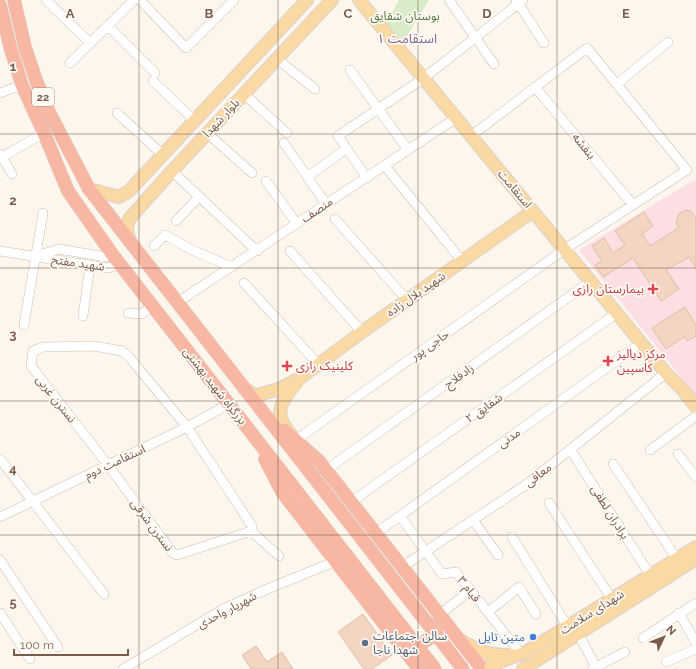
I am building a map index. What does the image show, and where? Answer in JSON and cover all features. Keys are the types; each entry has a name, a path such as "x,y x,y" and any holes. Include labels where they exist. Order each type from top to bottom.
{"highway":[{"name":"22","path":"14,0 25,46 36,80 49,112 89,189"},
{"name":"22","path":"0,5 11,50 22,85"},
{"name":"بزرگراه شهید بهشتی","path":"22,85 68,191 116,259 435,669"},
{"name":"بزرگراه شهید بهشتی","path":"89,189 463,669"},
{"path":"264,413 314,456 459,640 483,667"},
{"path":"255,437 279,487 419,669"},
{"path":"398,642 412,645 419,644 427,640 432,636 437,628 439,614"},
{"path":"451,669 465,663 483,667"}],"main road":[{"name":"بلوار شهدا","path":"89,189 119,197 125,194 308,0"},
{"name":"بلوار شهدا","path":"132,244 127,230 130,218 207,133 332,0"},
{"name":"استقامت","path":"359,0 641,343 696,406"},
{"name":"شهید بلال زاده","path":"244,388 254,395 258,395 279,389 300,378 362,332 534,211"},
{"name":"استقامت","path":"669,376 678,394 696,416"},
{"name":"شهید بلال زاده","path":"296,440 285,428 280,418 280,409 285,396 300,378"},
{"name":"شهدای سلامت","path":"523,669 612,599 696,547"},
{"name":"شهدای سلامت","path":"483,667 502,665 520,654 573,630 696,559"},
{"path":"459,640 481,652 497,655 520,654"},
{"path":"534,669 541,656"}],"street":[{"path":"46,0 90,44"},
{"path":"70,63 134,0"},
{"path":"140,0 186,48 230,1"},
{"path":"449,0 494,64"},
{"path":"367,178 338,136 424,78 519,1 544,42"},
{"path":"108,26 195,121"},
{"path":"617,84 668,42"},
{"path":"471,136 587,48 617,84 687,170 565,249"},
{"path":"277,59 315,89"},
{"path":"350,70 408,150"},
{"path":"0,93 22,85"},
{"name":"بنفشه","path":"535,87 633,205"},
{"path":"244,94 286,133"},
{"path":"117,112 163,154"},
{"name":"منصف","path":"178,302 456,118"},
{"path":"207,133 252,173"},
{"path":"12,174 1,155 44,134"},
{"path":"284,143 326,204"},
{"path":"307,177 346,149"},
{"path":"385,166 462,261"},
{"path":"172,171 257,251"},
{"path":"266,181 297,224"},
{"path":"176,221 199,197"},
{"path":"24,325 43,213"},
{"path":"335,219 407,300"},
{"path":"154,246 165,235 192,250 232,267"},
{"name":"شهید مفتح","path":"0,251 108,268 116,259 106,256 58,249 35,256"},
{"name":"حاجی پور","path":"296,440 565,249"},
{"path":"290,251 362,332"},
{"path":"83,316 90,265"},
{"name":"زادفلاح","path":"326,470 591,281"},
{"path":"244,283 318,364"},
{"path":"128,313 142,314 152,306"},
{"name":"شقایق ۲","path":"351,502 617,314"},
{"name":"مدنی","path":"376,534 641,343"},
{"name":"نسترن غربی","path":"108,465 31,366 33,351 43,346 94,346 122,351 129,357 187,427"},
{"name":"معافی","path":"402,567 527,484 570,449 669,376"},
{"name":"استقامت دوم","path":"0,517 187,427 229,404"},
{"path":"650,450 696,416"},
{"path":"187,427 252,528 279,556"},
{"name":"برادران لطفی","path":"570,449 650,576"},
{"path":"678,454 696,477"},
{"path":"0,459 104,594"},
{"path":"613,464 677,559"},
{"name":"نسترن شرقی","path":"108,465 173,553 177,555 252,528"},
{"path":"549,503 612,599"},
{"name":"قیام ۳","path":"400,516 442,574 456,572 520,654"},
{"path":"473,520 498,555"},
{"path":"512,536 573,630 595,668 625,652"},
{"path":"0,560 58,647"},
{"name":"شهریار واحدی","path":"123,669 223,609 336,561"},
{"path":"488,612 519,587 536,614"},
{"path":"439,614 470,590"},
{"path":"643,638 696,603"},
{"path":"0,613 30,658"},
{"path":"680,613 696,643"},
{"path":"666,662 696,649"}],"shaded area":[{"name":"بیمارستان رازی","path":"692,181 696,181 696,396 579,250"}],"green space":[{"name":"بوستان شقایق","path":"399,0 429,0 403,43 385,25"}],"building":[{"path":"685,210 691,211 696,218 696,268 689,257 666,270 679,289 661,301 633,258 603,277 595,265 602,261 592,246 604,238 613,253 625,245 615,231 644,212 653,226 642,234 650,246 679,227 676,223 679,214"},
{"path":"685,307 696,325 696,336 687,341 684,337 666,349 652,328"},
{"name":"سالن اجتماعات شهدا ناجا","path":"363,614 392,655 372,669 364,669 338,632"},
{"path":"256,646 267,662 282,652 293,669 251,669 242,655"}],"place":[{"name":"بیمارستان رازی","path":"653,289"},
{"name":"مرکز دیالیز کاسپین","path":"608,361"},
{"name":"کلینیک رازی","path":"287,366"},
{"name":"متین تایل","path":"533,637"},
{"name":"سالن اجتماعات شهدا ناجا","path":"365,643"}],"district":[{"name":"استقامت ۱","path":"407,38"}]}
